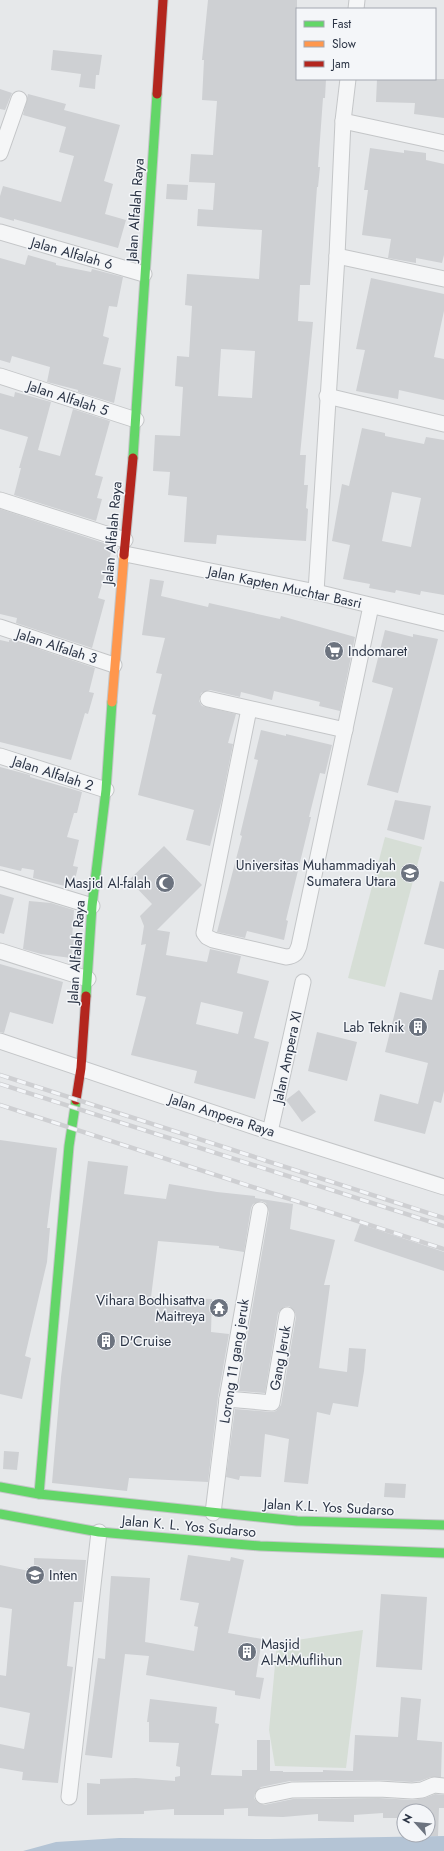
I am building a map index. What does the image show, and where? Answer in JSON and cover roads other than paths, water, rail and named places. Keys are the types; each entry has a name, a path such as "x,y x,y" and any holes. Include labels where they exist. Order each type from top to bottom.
{"street":[{"name":"Jalan Alfalah Raya","path":"39,1494 69,1146 81,1068 92,906 106,790 114,665 136,420 144,274 163,0"},
{"path":"316,592 327,396 337,256 343,121 348,80"},
{"path":"0,153 19,99"},
{"path":"343,121 444,143"},
{"name":"Jalan Alfalah 6","path":"0,232 144,274"},
{"path":"337,256 444,279"},
{"name":"Jalan Alfalah 5","path":"0,376 136,420"},
{"path":"327,396 444,424"},
{"name":"Jalan Kapten Muchtar Basri","path":"0,500 125,547 444,623"},
{"path":"249,709 204,933 207,937 213,940 286,957 296,954 299,946 371,606"},
{"name":"Jalan Alfalah 3","path":"0,627 114,665"},
{"path":"208,699 345,730"},
{"name":"Jalan Alfalah 2","path":"0,756 106,790"},
{"path":"0,878 92,906"},
{"path":"0,951 88,979"},
{"name":"Jalan Ampera XI","path":"270,1132 303,982"},
{"name":"Jalan Ampera Raya","path":"0,1041 270,1132 444,1187"},
{"name":"Lorong 11 gang jeruk","path":"213,1513 227,1399 260,1210"},
{"name":"Gang Jeruk","path":"227,1399 272,1403 287,1315"},
{"name":"Jalan K. L. Yos Sudarso","path":"0,1488 39,1494 213,1513"},
{"name":"Jalan K.L. Yos Sudarso","path":"213,1513 296,1521 444,1525"},
{"name":"Jalan K. L. Yos Sudarso","path":"0,1514 99,1532 260,1546 444,1553"},
{"path":"69,1797 99,1532"},
{"path":"262,1796 292,1790 379,1789 412,1791 422,1790 434,1785 444,1786"}],"water":[{"path":"436,1836 444,1836 444,1851 23,1851 56,1842 119,1838 269,1839 396,1837 396,1843 436,1843"}],"railway":[{"path":"0,1075 444,1218"},
{"path":"0,1084 444,1226"},
{"path":"0,1105 444,1249"}],"place":[{"name":"Indomaret","path":"334,651"},
{"name":"Universitas Muhammadiyah Sumatera Utara","path":"410,873"},
{"name":"Masjid Al-falah","path":"165,883"},
{"name":"Lab Teknik","path":"418,1027"},
{"name":"Vihara Bodhisattva Maitreya","path":"219,1308"},
{"name":"D'Cruise","path":"106,1341"},
{"name":"Inten","path":"35,1575"},
{"name":"Masjid Al-M-Muflihun","path":"247,1652"}]}
